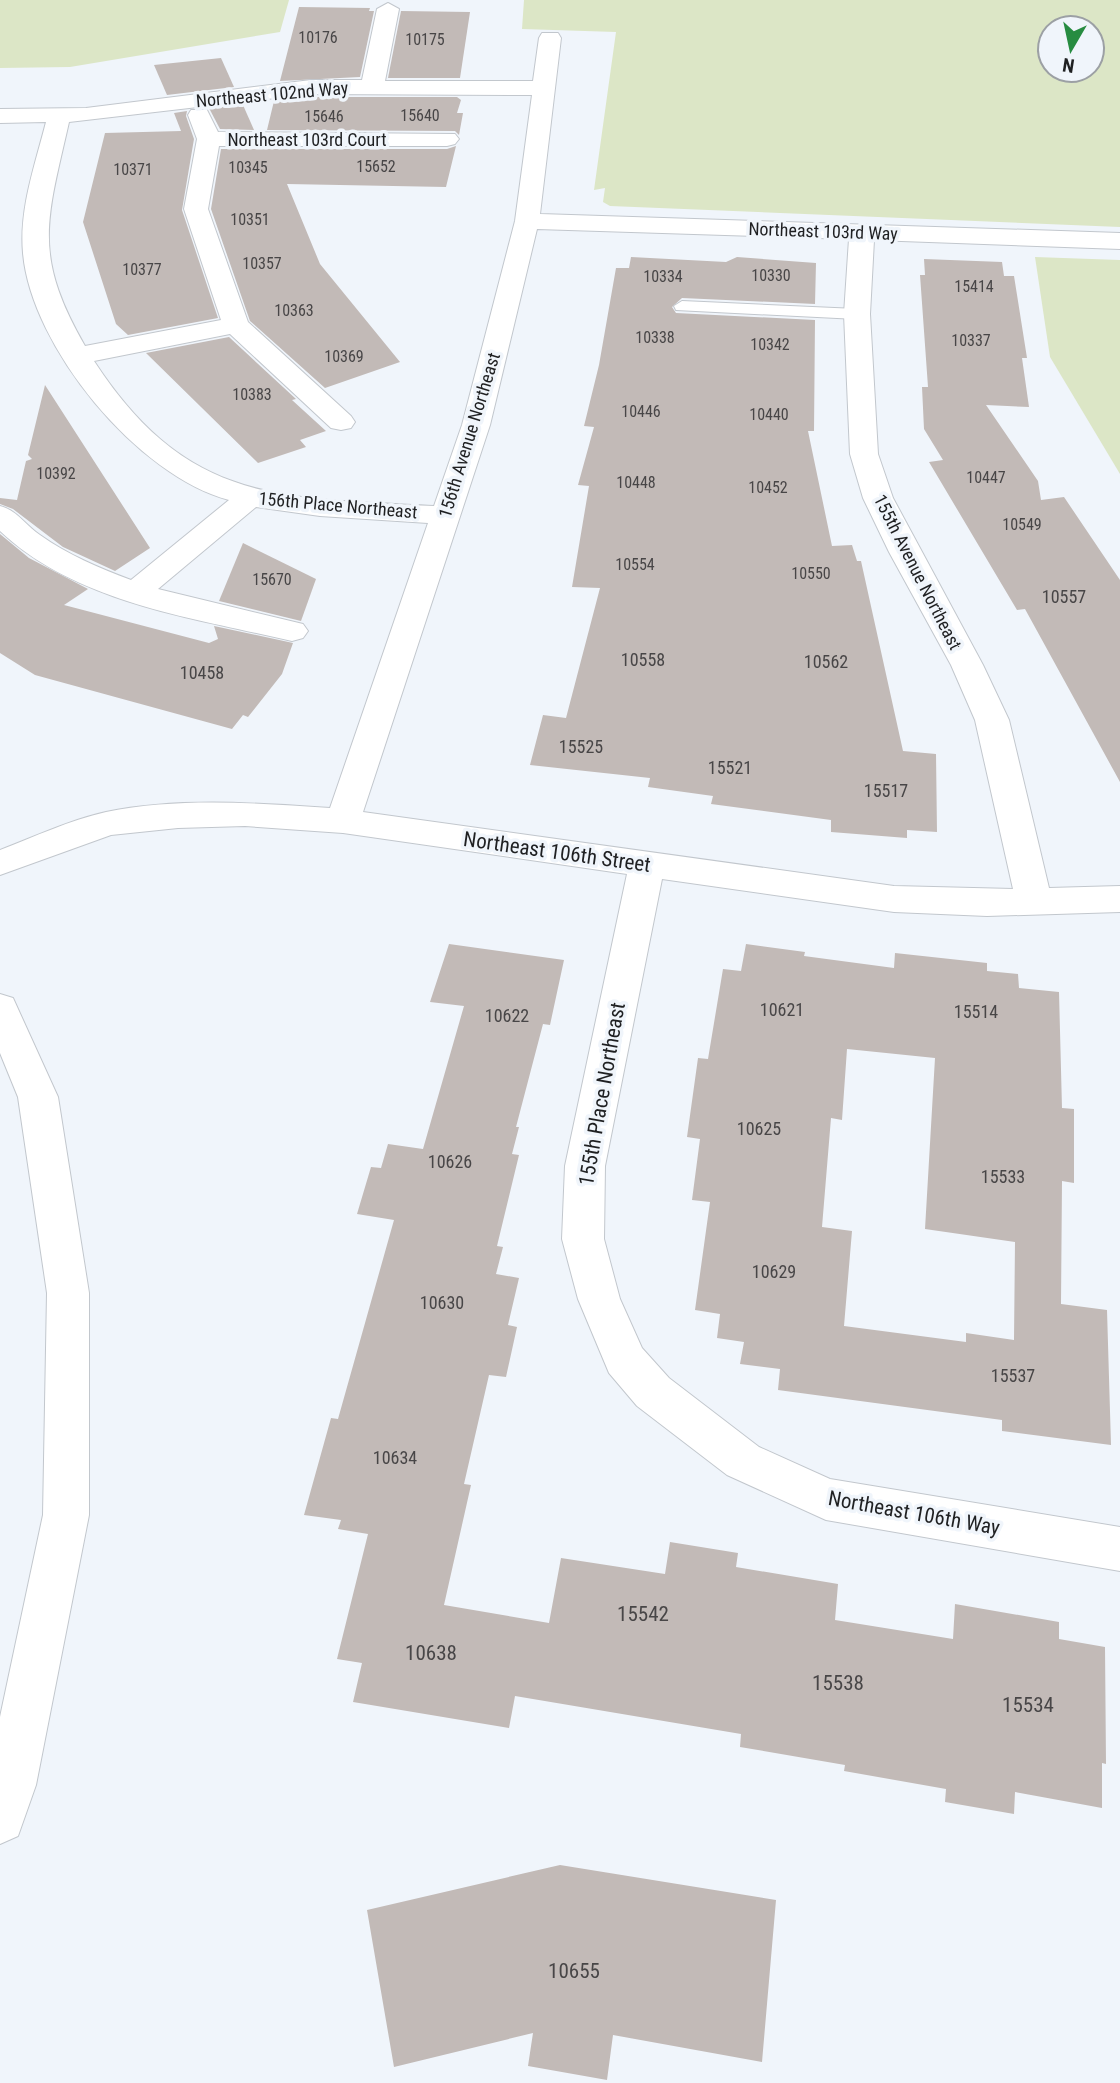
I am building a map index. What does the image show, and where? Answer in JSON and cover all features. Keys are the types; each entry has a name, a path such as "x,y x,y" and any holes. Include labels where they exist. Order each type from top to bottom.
{"street":[{"path":"372,87 388,9"},
{"name":"156th Avenue Northeast","path":"343,821 476,425 527,221 550,38"},
{"name":"Northeast 102nd Way","path":"0,116 58,115 311,87 544,88"},
{"name":"Northeast 103rd Court","path":"192,101 209,139 447,139"},
{"name":"156th Place Northeast","path":"58,115 40,200 34,252 55,320 97,389 152,449 202,481 251,497 346,509 446,515"},
{"path":"209,139 196,209 236,325 341,422"},
{"name":"Northeast 103rd Way","path":"527,221 1120,242"},
{"name":"155th Avenue Northeast","path":"862,233 857,314 864,454 878,498 904,552 967,665 992,720 1034,901"},
{"path":"77,356 236,325"},
{"path":"135,592 251,497"},
{"path":"0,515 12,529 65,563 135,592 292,631"},
{"name":"Northeast 106th Street","path":"0,863 107,824 178,816 245,814 343,821 894,900 1120,899"},
{"name":"155th Place Northeast","path":"647,865 585,1166 583,1239 599,1298 625,1360 653,1392"},
{"path":"0,1008 38,1097 68,1293 66,1515 11,1785 0,1818"},
{"name":"Northeast 106th Way","path":"653,1392 743,1461 825,1499 1120,1549"}],"lane":[{"path":"682,306 857,314"}],"green space":[{"path":"0,0 289,0 280,32 70,67 0,68"},
{"path":"524,0 1120,0 1120,227 610,206 603,202 605,188 594,190 616,32 522,29"},
{"path":"1035,257 1120,260 1120,474 1050,357"}],"building":[{"path":"299,7 370,8 369,11 374,11 360,77 280,81"},
{"path":"401,11 470,12 460,78 388,78"},
{"path":"221,58 234,87 167,95 154,65"},
{"path":"311,97 457,97 461,100 457,113 463,113 459,135 455,131 267,130 274,101"},
{"path":"243,105 254,130 220,129 209,108"},
{"path":"187,111 186,116 194,139 182,210 218,318 128,335 116,324 83,222 105,133 181,131 174,113"},
{"path":"456,146 446,187 287,184 320,264 400,362 325,388 250,321 211,209 221,149 447,149"},
{"path":"631,257 726,262 737,257 816,263 815,304 682,298 672,307 676,313 815,320 814,431 808,431 832,546 852,545 857,561 861,561 903,751 936,754 937,832 907,830 907,838 831,832 831,820 711,804 713,796 648,787 650,778 530,765 543,715 566,718 600,588 572,587 589,486 578,485 594,427 584,426 599,365 616,268 629,268"},
{"path":"924,259 1002,262 1004,276 1014,276 1027,358 1022,358 1029,407 986,405 1038,481 1041,500 1064,497 1120,580 1120,782 1025,609 1017,610 929,462 943,460 924,429 922,387 928,387 920,275 925,275"},
{"path":"229,337 296,399 292,400 326,431 300,440 306,447 258,463 146,353"},
{"path":"45,385 150,548 115,571 63,547 13,509 0,504 0,498 17,500 26,461 32,459 28,455"},
{"path":"0,534 29,558 88,589 64,605 209,643 218,639 214,626 293,643 282,674 248,717 243,715 232,729 35,675 0,653"},
{"path":"243,543 316,579 301,621 219,601"},
{"path":"449,944 564,960 550,1025 543,1024 516,1127 519,1127 512,1154 519,1155 497,1246 503,1247 496,1274 519,1278 508,1325 517,1327 506,1377 489,1375 464,1484 471,1485 444,1605 549,1623 561,1558 665,1574 670,1542 738,1553 736,1567 838,1584 835,1620 953,1639 955,1604 1059,1622 1059,1639 1105,1647 1106,1764 1102,1763 1102,1808 1015,1792 1014,1814 945,1802 946,1789 844,1771 845,1765 740,1747 741,1734 515,1696 509,1728 353,1702 362,1663 337,1659 368,1534 338,1529 341,1520 304,1515 331,1418 338,1419 394,1220 357,1214 371,1167 381,1168 388,1144 423,1149 464,1006 430,1002"},
{"path":"746,944 805,952 804,956 894,968 895,953 987,963 987,971 1018,974 1019,988 1059,992 1062,1108 1074,1109 1074,1183 1062,1181 1061,1304 1107,1310 1111,1445 1002,1431 1002,1420 778,1390 780,1369 740,1364 744,1342 717,1338 720,1314 695,1310 710,1202 692,1200 700,1139 687,1137 698,1058 708,1059 723,969 741,971","holes":["847,1049 935,1058 925,1229 1015,1242 1014,1340 966,1333 966,1342 844,1326 852,1231 822,1227 831,1118 842,1120"]},
{"path":"560,1865 776,1900 762,2062 613,2035 607,2080 528,2066 533,2033 394,2067 367,1910"}]}
